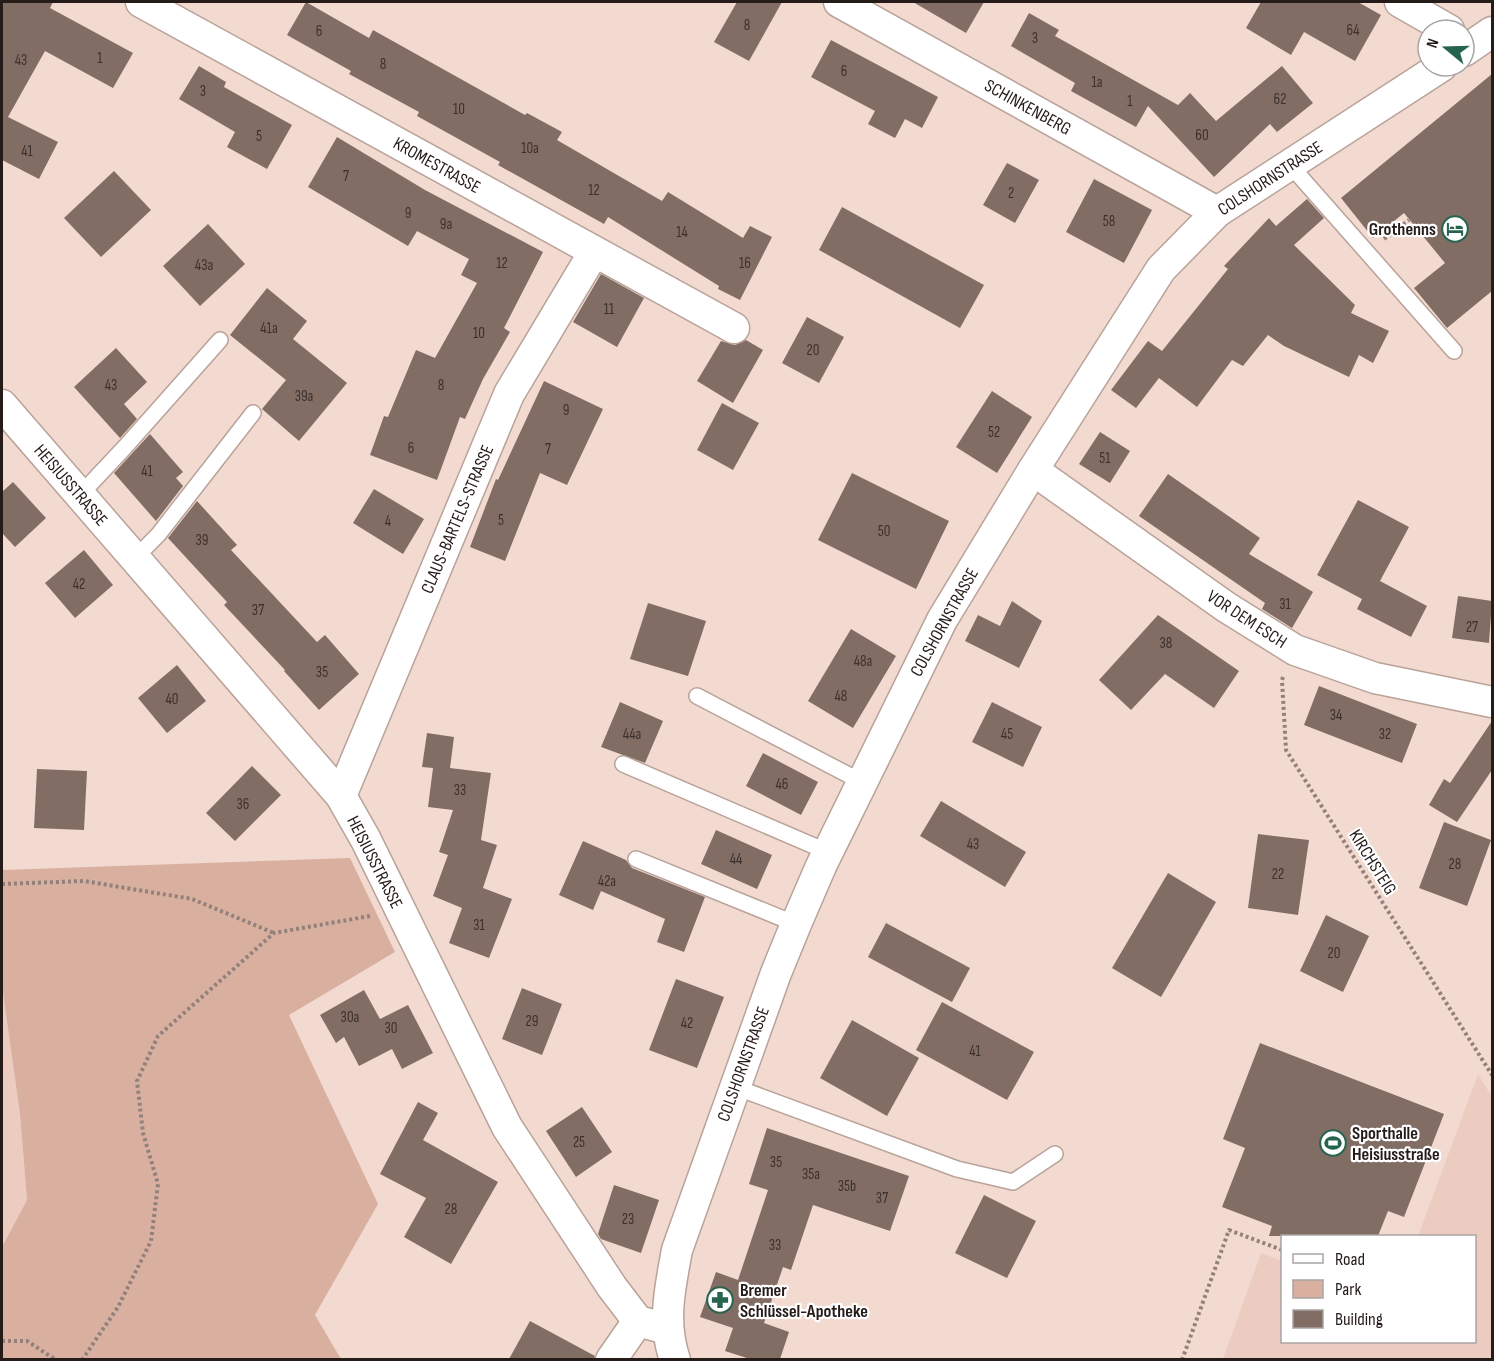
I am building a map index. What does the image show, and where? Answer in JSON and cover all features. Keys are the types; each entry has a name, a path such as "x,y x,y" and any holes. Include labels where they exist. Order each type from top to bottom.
{"street":[{"name":"KROMESTRASSE","path":"141,2 734,328"},
{"name":"SCHINKENBERG","path":"839,2 1217,212"},
{"path":"1400,2 1423,18"},
{"path":"1476,38 1492,32"},
{"name":"COLSHORNSTRASSE","path":"667,1329 669,1294 677,1250 776,973 828,852 942,620 1033,470 1161,269 1217,212 1424,78"},
{"name":"CLAUS-BARTELS-STRASSE","path":"341,796 509,394 594,252"},
{"name":"HEISIUSSTRASSE","path":"2,405 341,796 366,840 507,1127 612,1287 638,1322"},
{"name":"VOR DEM ESCH","path":"1033,470 1226,607 1295,650 1375,678 1492,702"},
{"path":"611,1359 638,1322 667,1329 675,1359"}],"lane":[{"path":"1290,165 1454,351"},
{"path":"80,495 220,340"},
{"path":"135,558 158,535 253,413"},
{"path":"697,696 862,782"},
{"path":"622,764 828,852"},
{"path":"636,859 796,924"},
{"path":"735,1087 957,1168 1013,1182 1055,1154"}],"path":[{"path":"1367,252 1409,220"},
{"name":"KIRCHSTEIG","path":"1295,650 1282,681 1286,750 1492,1075"},
{"path":"2,884 84,881 182,897 274,933"},
{"path":"82,1359 118,1307 151,1241 158,1184 143,1133 137,1081 158,1036 274,933 400,911"},
{"path":"1182,1359 1229,1230 1281,1250"},
{"path":"2,1341 27,1341 56,1359"}],"shaded area":[{"path":"2,987 20,1114 27,1200 2,1247"},
{"path":"1478,1074 1492,1097 1492,1359 1223,1359 1261,1253 1281,1261 1281,1343 1476,1343 1476,1235 1418,1235"}],"green space":[{"path":"350,858 395,952 289,1015 378,1204 315,1315 341,1359 2,1359 2,1247 27,1200 20,1114 2,986 2,870"}],"building":[{"path":"2,2 53,2 50,8 133,53 113,88 45,51 8,117 58,142 39,179 2,160"},
{"path":"306,2 369,38 373,30 525,115 527,113 562,132 557,140 662,201 668,192 743,238 750,226 772,237 740,300 718,289 719,286 608,217 604,224 498,165 500,162 417,116 419,112 349,74 351,71 287,35"},
{"path":"737,2 782,2 749,61 714,42"},
{"path":"913,2 984,2 966,33"},
{"path":"1261,2 1358,2 1381,15 1355,61 1304,32 1291,55 1246,28"},
{"path":"1029,13 1059,30 1055,36 1178,105 1190,93 1216,121 1282,66 1313,103 1277,132 1270,124 1214,177 1148,106 1136,127 1071,91 1075,83 1011,46"},
{"path":"831,40 938,97 922,128 905,119 895,138 868,124 875,111 811,77"},
{"path":"199,66 226,82 224,87 292,125 267,169 227,147 235,132 179,99"},
{"name":"Grothenns","path":"1492,74 1492,291 1447,328 1414,288 1445,263 1404,213 1373,238 1341,198"},
{"path":"337,137 425,190 543,252 504,328 510,332 483,379 465,419 460,417 437,480 370,455 384,416 388,417 416,350 435,358 477,283 461,275 469,259 417,231 408,246 308,187"},
{"path":"1007,163 1039,180 1015,223 983,205"},
{"path":"114,171 151,210 101,257 64,218"},
{"path":"1094,179 1152,210 1124,263 1066,232"},
{"path":"1307,199 1324,218 1294,245 1355,305 1351,313 1389,331 1373,363 1359,355 1349,377 1284,346 1268,335 1243,366 1232,360 1197,407 1159,378 1136,408 1111,390 1148,341 1162,351 1228,269 1224,266 1269,218 1276,226"},
{"path":"842,207 984,285 960,328 819,250"},
{"path":"208,224 245,264 200,306 163,266"},
{"path":"601,274 644,298 617,347 573,322"},
{"path":"267,288 307,321 293,339 347,383 299,441 262,409 286,380 230,335"},
{"path":"807,317 844,337 819,383 782,363"},
{"path":"746,340 763,350 733,403 697,381 721,341 735,345"},
{"path":"116,348 147,382 124,404 137,419 120,438 74,387"},
{"path":"544,381 603,409 567,485 540,473 505,561 470,547 496,479 498,480"},
{"path":"992,391 1032,417 997,473 956,447"},
{"path":"722,403 759,423 733,470 697,450"},
{"path":"1100,432 1130,451 1110,483 1079,464"},
{"path":"150,434 183,472 176,478 183,486 156,521 114,473"},
{"path":"852,473 949,521 916,589 818,540"},
{"path":"1168,474 1260,538 1249,554 1313,592 1292,628 1262,609 1265,603 1139,516"},
{"path":"13,482 46,518 15,547 2,533 2,492"},
{"path":"374,489 424,519 403,554 353,523"},
{"path":"1358,500 1409,527 1380,581 1427,606 1411,637 1357,609 1362,599 1317,575"},
{"path":"197,501 237,545 231,550 317,642 325,635 359,674 319,710 224,605 227,602 168,538"},
{"path":"84,550 113,585 75,618 45,583"},
{"path":"1458,596 1492,601 1489,643 1452,638"},
{"path":"1012,601 1042,621 1019,668 965,641 978,615 1000,626"},
{"path":"648,603 706,621 688,676 630,659"},
{"path":"1158,615 1239,671 1214,708 1165,674 1131,710 1099,680"},
{"path":"851,629 896,656 853,728 808,701"},
{"path":"177,665 206,701 167,733 138,698"},
{"path":"1319,686 1417,724 1402,763 1304,725"},
{"path":"620,702 663,721 645,763 601,747"},
{"path":"992,702 1042,727 1023,767 972,742"},
{"path":"1492,721 1492,770 1457,822 1429,805 1444,779 1450,783"},
{"path":"427,733 454,737 450,768 491,773 481,840 497,845 483,888 512,899 489,958 449,943 462,908 433,896 448,855 439,852 453,810 428,807 433,768 422,767"},
{"path":"763,753 818,782 801,815 746,786"},
{"path":"252,766 281,795 235,841 206,813"},
{"path":"37,769 87,771 84,830 34,828"},
{"path":"941,801 1026,852 1005,887 920,836"},
{"path":"1444,822 1491,840 1467,906 1419,888"},
{"path":"716,830 772,855 757,889 701,864"},
{"path":"1258,834 1309,840 1298,915 1248,908"},
{"path":"583,841 626,860 632,868 705,897 684,952 657,942 665,919 601,891 593,910 559,895"},
{"path":"1168,873 1216,902 1161,997 1112,968"},
{"path":"1326,915 1369,936 1343,992 1300,971"},
{"path":"886,923 970,968 952,1002 868,957"},
{"path":"676,979 724,997 697,1068 649,1050"},
{"path":"522,988 562,1004 542,1055 502,1039"},
{"path":"364,990 380,1019 408,1005 433,1053 402,1069 392,1049 359,1066 344,1037 336,1043 320,1015"},
{"path":"942,1002 1034,1052 1007,1100 916,1050"},
{"path":"852,1020 919,1058 887,1116 820,1078"},
{"name":"Sporthalle Heisiusstraße","path":"1260,1043 1444,1114 1404,1217 1388,1211 1378,1235 1269,1236 1272,1226 1222,1207 1245,1148 1223,1139"},
{"path":"418,1102 438,1113 423,1140 498,1182 451,1264 404,1237 426,1198 380,1174"},
{"path":"582,1107 612,1152 576,1177 546,1131"},
{"path":"767,1128 909,1176 890,1231 813,1205 791,1270 783,1267 764,1323 789,1332 780,1359 750,1359 725,1351 733,1328 700,1317 716,1272 738,1280 768,1190 749,1184"},
{"path":"614,1185 659,1200 641,1253 601,1239 598,1234"},
{"path":"984,1195 1036,1221 1007,1278 955,1253"},
{"path":"530,1321 595,1356 594,1359 509,1359"}],"place":[{"name":"Grothenns","path":"1455,229"},
{"name":"Sporthalle Heisiusstraße","path":"1333,1143"},
{"name":"Bremer Schlüssel-Apotheke","path":"720,1300"}]}
